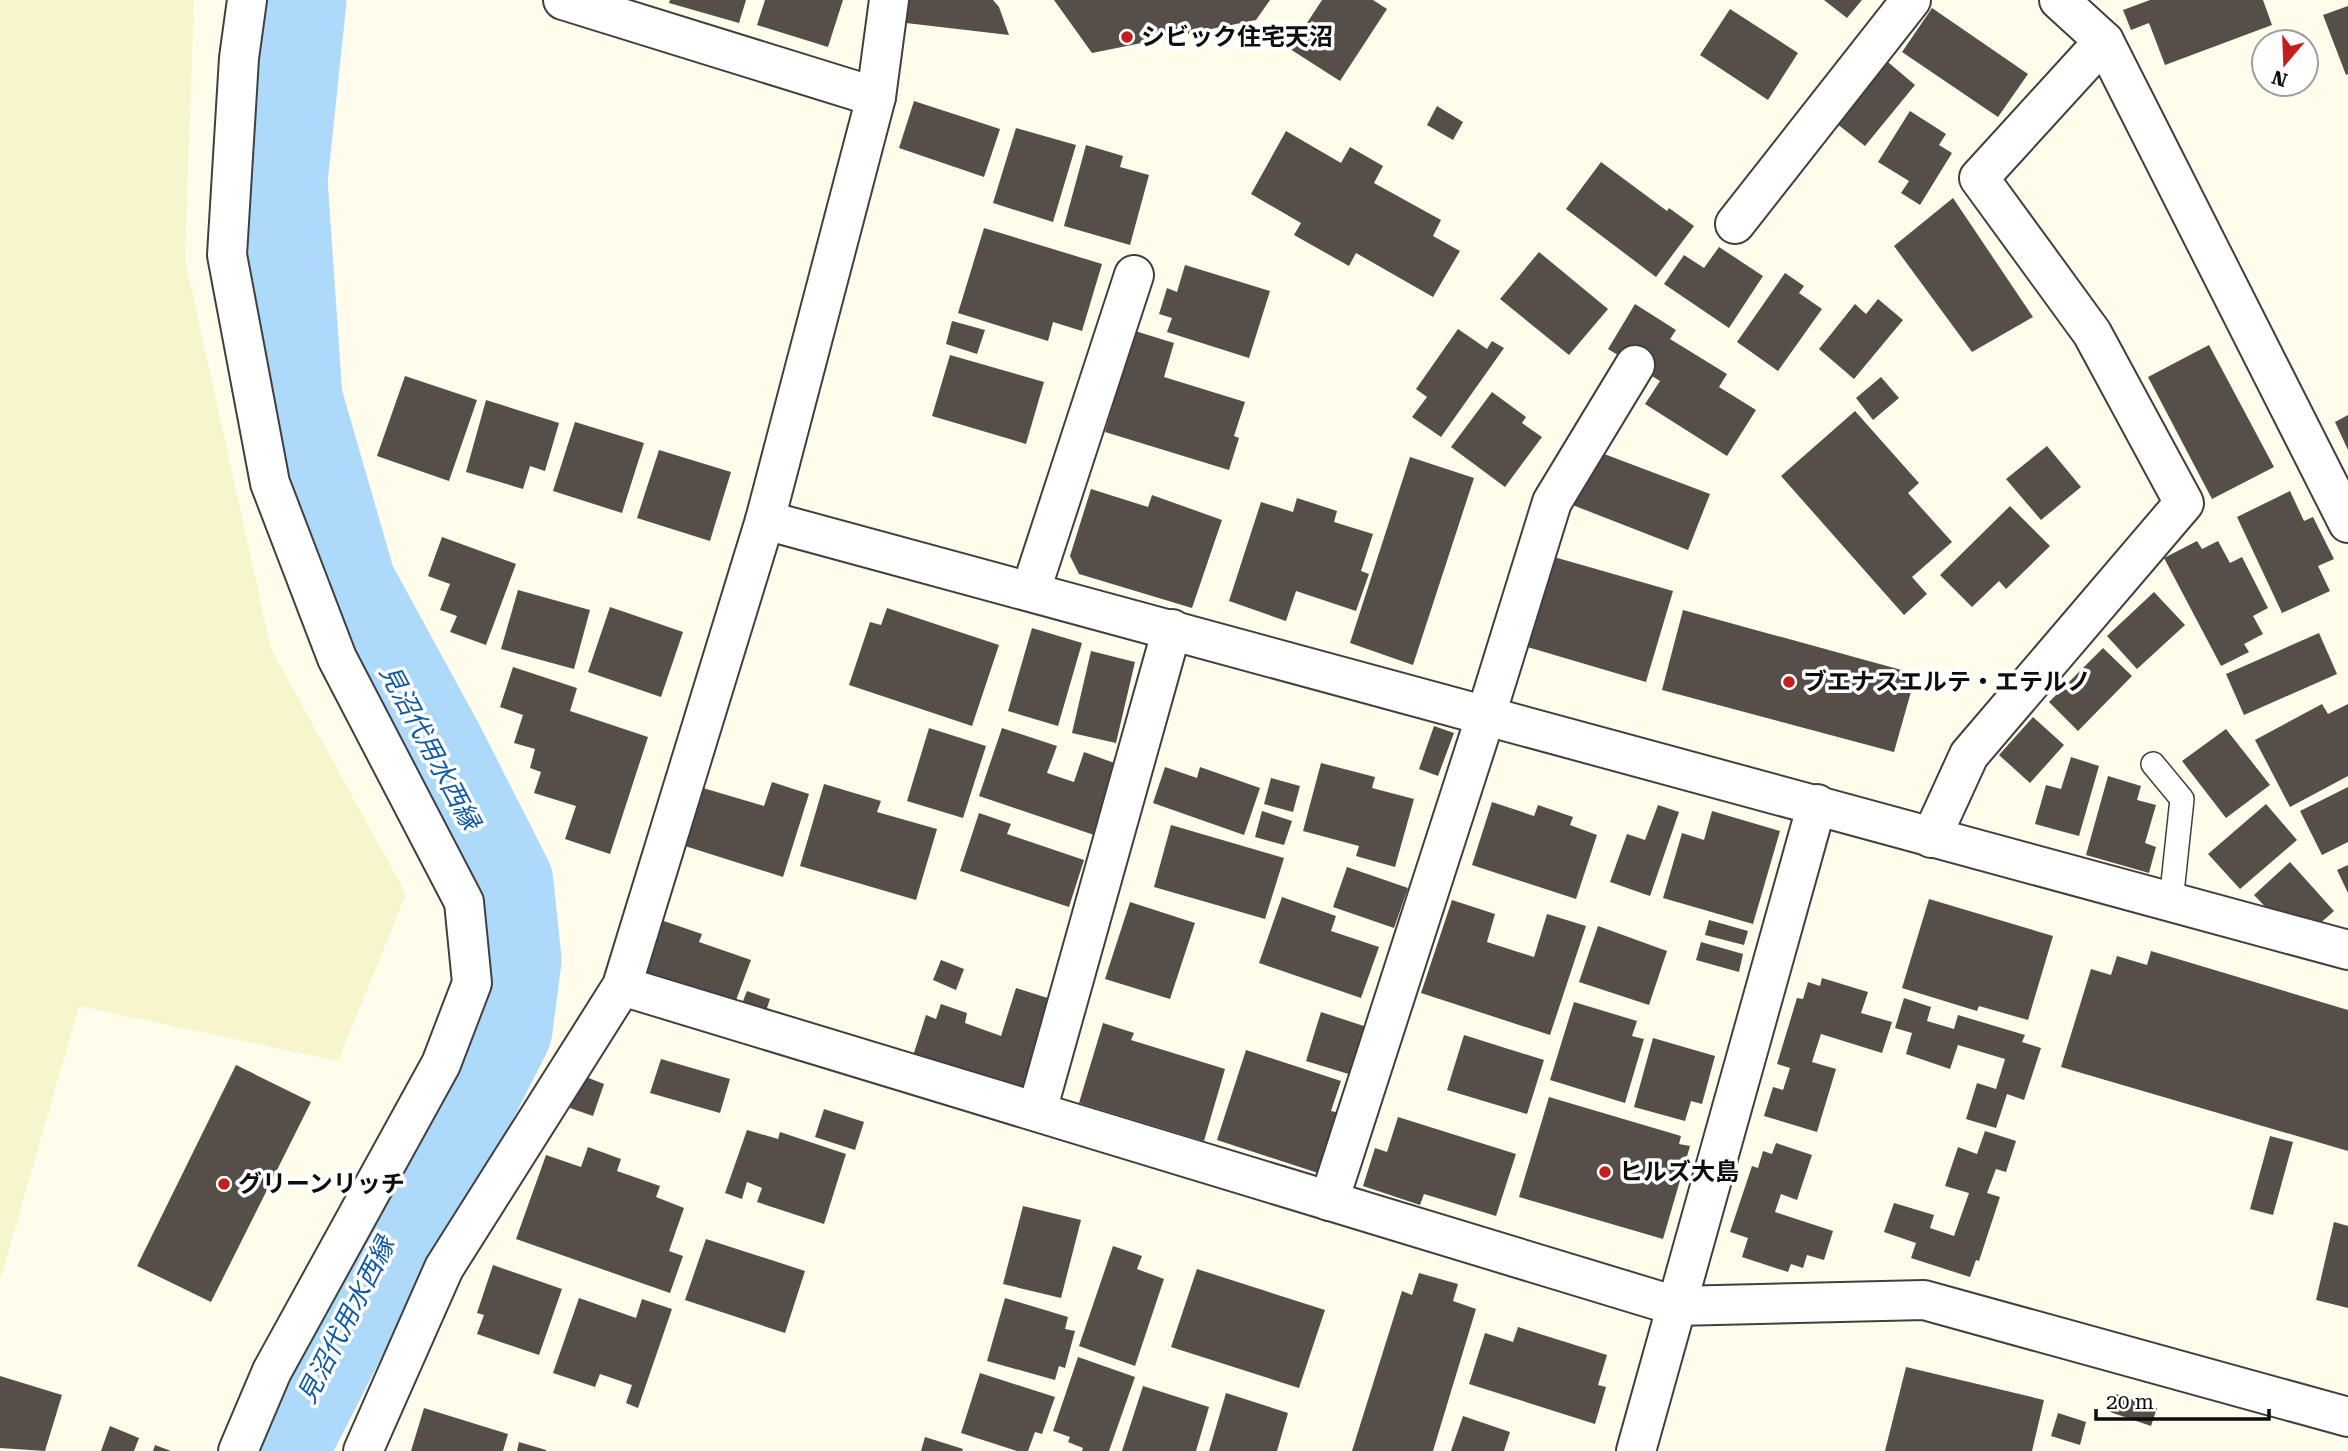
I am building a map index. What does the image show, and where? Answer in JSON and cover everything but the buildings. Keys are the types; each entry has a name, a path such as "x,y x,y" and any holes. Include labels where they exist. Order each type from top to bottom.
{"street":[{"path":"238,1451 272,1371 441,1064 472,984 464,902 337,658 270,483 227,254 239,58 247,0"},
{"path":"563,0 876,97"},
{"path":"363,1451 444,1268 622,986 765,520 876,97 889,0"},
{"path":"1735,224 1911,0"},
{"path":"2059,0 2104,41 2348,523"},
{"path":"1931,838 1969,755 2184,502 2092,333 1979,178 2104,41"},
{"path":"1031,590 1134,275"},
{"path":"1329,1200 1552,502 1635,365"},
{"path":"765,520 1031,590 2348,950"},
{"path":"1037,1111 1172,629"},
{"path":"1636,1451 1817,804"},
{"path":"622,986 1676,1306 1924,1300 2348,1417"}],"lane":[{"path":"2153,764 2182,799 2171,902"}],"shaded area":[{"path":"0,0 194,0 185,260 271,649 406,894 338,1061 79,1006 0,1280"}],"waterway":[{"name":"見沼代用水西縁","path":"279,1451 287,1429 365,1277 436,1157 501,1029 510,960 502,883 435,751 345,586 291,399 276,180 295,0"}],"place":[{"name":"シビック住宅天沼","path":"1127,37"},
{"name":"ブエナスエルテ・エテルノ","path":"1789,682"},
{"name":"ヒルズ大島","path":"1605,1172"},
{"name":"グリーンリッチ","path":"224,1184"}]}
